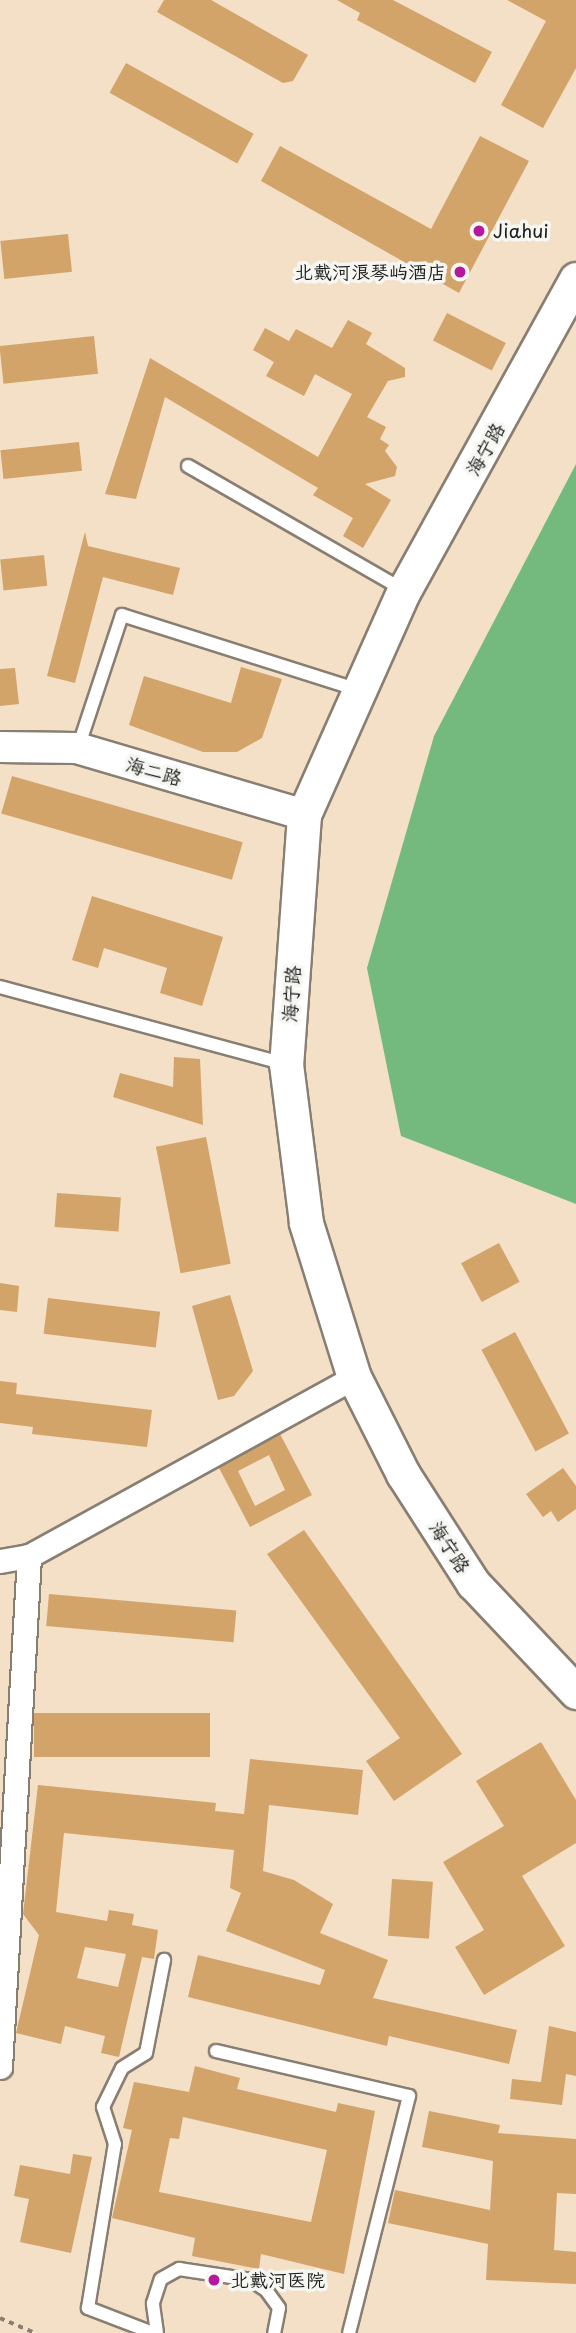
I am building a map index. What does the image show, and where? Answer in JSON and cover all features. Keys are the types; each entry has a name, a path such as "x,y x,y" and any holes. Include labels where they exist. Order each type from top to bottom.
{"main road":[{"name":"海宁路","path":"576,279 404,590 304,815 286,1064 306,1223 354,1377 403,1474 473,1583 576,1692"}],"street":[{"name":"海二路","path":"0,747 78,748 304,815"},
{"path":"0,1561 29,1556 354,1377"},
{"path":"0,2067 29,1556"}],"lane":[{"path":"188,466 404,590"},
{"path":"78,748 122,615 358,691"},
{"path":"0,987 286,1064"},
{"path":"164,1960 146,2053 122,2068 103,2107 116,2144 88,2308 155,2333 153,2303 161,2279 179,2269 251,2280 266,2290 279,2308 274,2333"},
{"path":"216,2051 410,2096 349,2333"}],"path":[{"path":"0,2318 36,2333"}],"green space":[{"path":"576,464 576,1204 401,1136 367,968 434,736"}],"building":[{"path":"164,0 211,0 308,55 293,81 283,83 157,12"},
{"path":"337,0 393,0 492,52 475,83 357,20 360,13"},
{"path":"507,0 576,0 576,68 543,128 501,105 546,21"},
{"path":"126,63 254,134 237,164 110,93"},
{"path":"480,136 529,161 459,293 261,181 280,146 431,229"},
{"path":"68,234 72,272 4,279 0,241"},
{"path":"447,313 506,343 492,371 433,341"},
{"path":"348,320 372,333 366,344 405,368 405,377 388,381 367,417 386,427 380,439 389,445 385,451 397,467 395,476 365,484 391,500 363,548 343,536 353,518 313,495 318,488 165,397 136,499 105,494 150,358 318,457 352,394 315,374 304,396 266,376 274,362 253,350 265,328 289,341 296,329 332,348"},
{"path":"94,336 98,374 3,384 0,346"},
{"path":"79,442 82,471 3,479 0,450"},
{"path":"85,532 88,546 180,568 173,595 103,577 75,683 47,676"},
{"path":"44,555 47,586 3,590 0,560"},
{"path":"241,667 282,679 262,738 237,752 203,752 129,725 144,676 231,703"},
{"path":"15,668 19,704 0,706 0,669"},
{"path":"12,776 243,842 232,880 1,813"},
{"path":"92,896 223,937 202,1006 160,993 167,968 104,948 98,968 72,960"},
{"path":"174,1057 200,1059 203,1125 113,1097 120,1073 173,1087"},
{"path":"206,1137 231,1264 181,1273 156,1147"},
{"path":"57,1193 121,1197 118,1231 55,1227"},
{"path":"499,1243 520,1282 482,1302 461,1263"},
{"path":"0,1283 19,1286 17,1312 0,1310"},
{"path":"230,1295 253,1371 234,1396 218,1400 192,1306"},
{"path":"48,1298 160,1312 156,1348 44,1334"},
{"path":"515,1332 569,1434 535,1451 481,1350"},
{"path":"0,1381 17,1383 16,1394 152,1410 147,1447 32,1434 33,1427 0,1423"},
{"path":"280,1434 312,1495 250,1527 219,1468","holes":["269,1455 285,1490 255,1506 238,1471"]},
{"path":"563,1468 576,1486 576,1509 558,1522 551,1511 543,1517 526,1494"},
{"path":"304,1530 462,1754 394,1801 366,1761 400,1738 267,1554"},
{"path":"49,1594 236,1610 233,1642 46,1626"},
{"path":"34,1713 210,1713 210,1757 34,1757"},
{"path":"541,1742 576,1800 576,1843 522,1876 565,1946 484,1995 455,1947 484,1930 443,1862 504,1826 476,1781"},
{"path":"250,1759 363,1770 358,1815 269,1805 263,1871 294,1880 333,1904 320,1933 388,1960 373,1998 517,2030 509,2064 389,2036 387,2046 188,1997 198,1955 320,1985 325,1970 226,1931 241,1893 230,1888 234,1850 64,1833 56,1912 107,1921 109,1910 134,1914 132,1925 158,1930 154,1959 142,1957 119,2057 101,2053 105,2036 65,2026 61,2044 16,2033 39,1935 23,1914 38,1785 216,1803 215,1811 244,1814","holes":["85,1947 126,1954 118,1987 77,1978"]},
{"path":"392,1879 433,1882 429,1939 388,1936"},
{"path":"549,2026 576,2032 576,2076 566,2074 562,2105 510,2099 512,2079 541,2082"},
{"path":"195,2066 240,2078 237,2089 336,2112 338,2103 375,2111 344,2274 261,2254 259,2269 192,2256 195,2238 112,2218 132,2130 123,2128 134,2082 189,2092","holes":["183,2117 327,2150 311,2222 159,2192 170,2138 179,2139"]},
{"path":"429,2111 500,2125 498,2133 576,2139 576,2194 557,2193 554,2250 576,2252 576,2284 486,2280 488,2244 388,2223 395,2190 490,2210 493,2161 422,2147"},
{"path":"73,2154 92,2157 71,2253 20,2242 29,2199 14,2196 20,2165 70,2174"}],"place":[{"name":"Jiahui","path":"479,231"},
{"name":"北戴河浪琴屿酒店","path":"460,272"},
{"name":"北戴河医院","path":"214,2280"}]}
